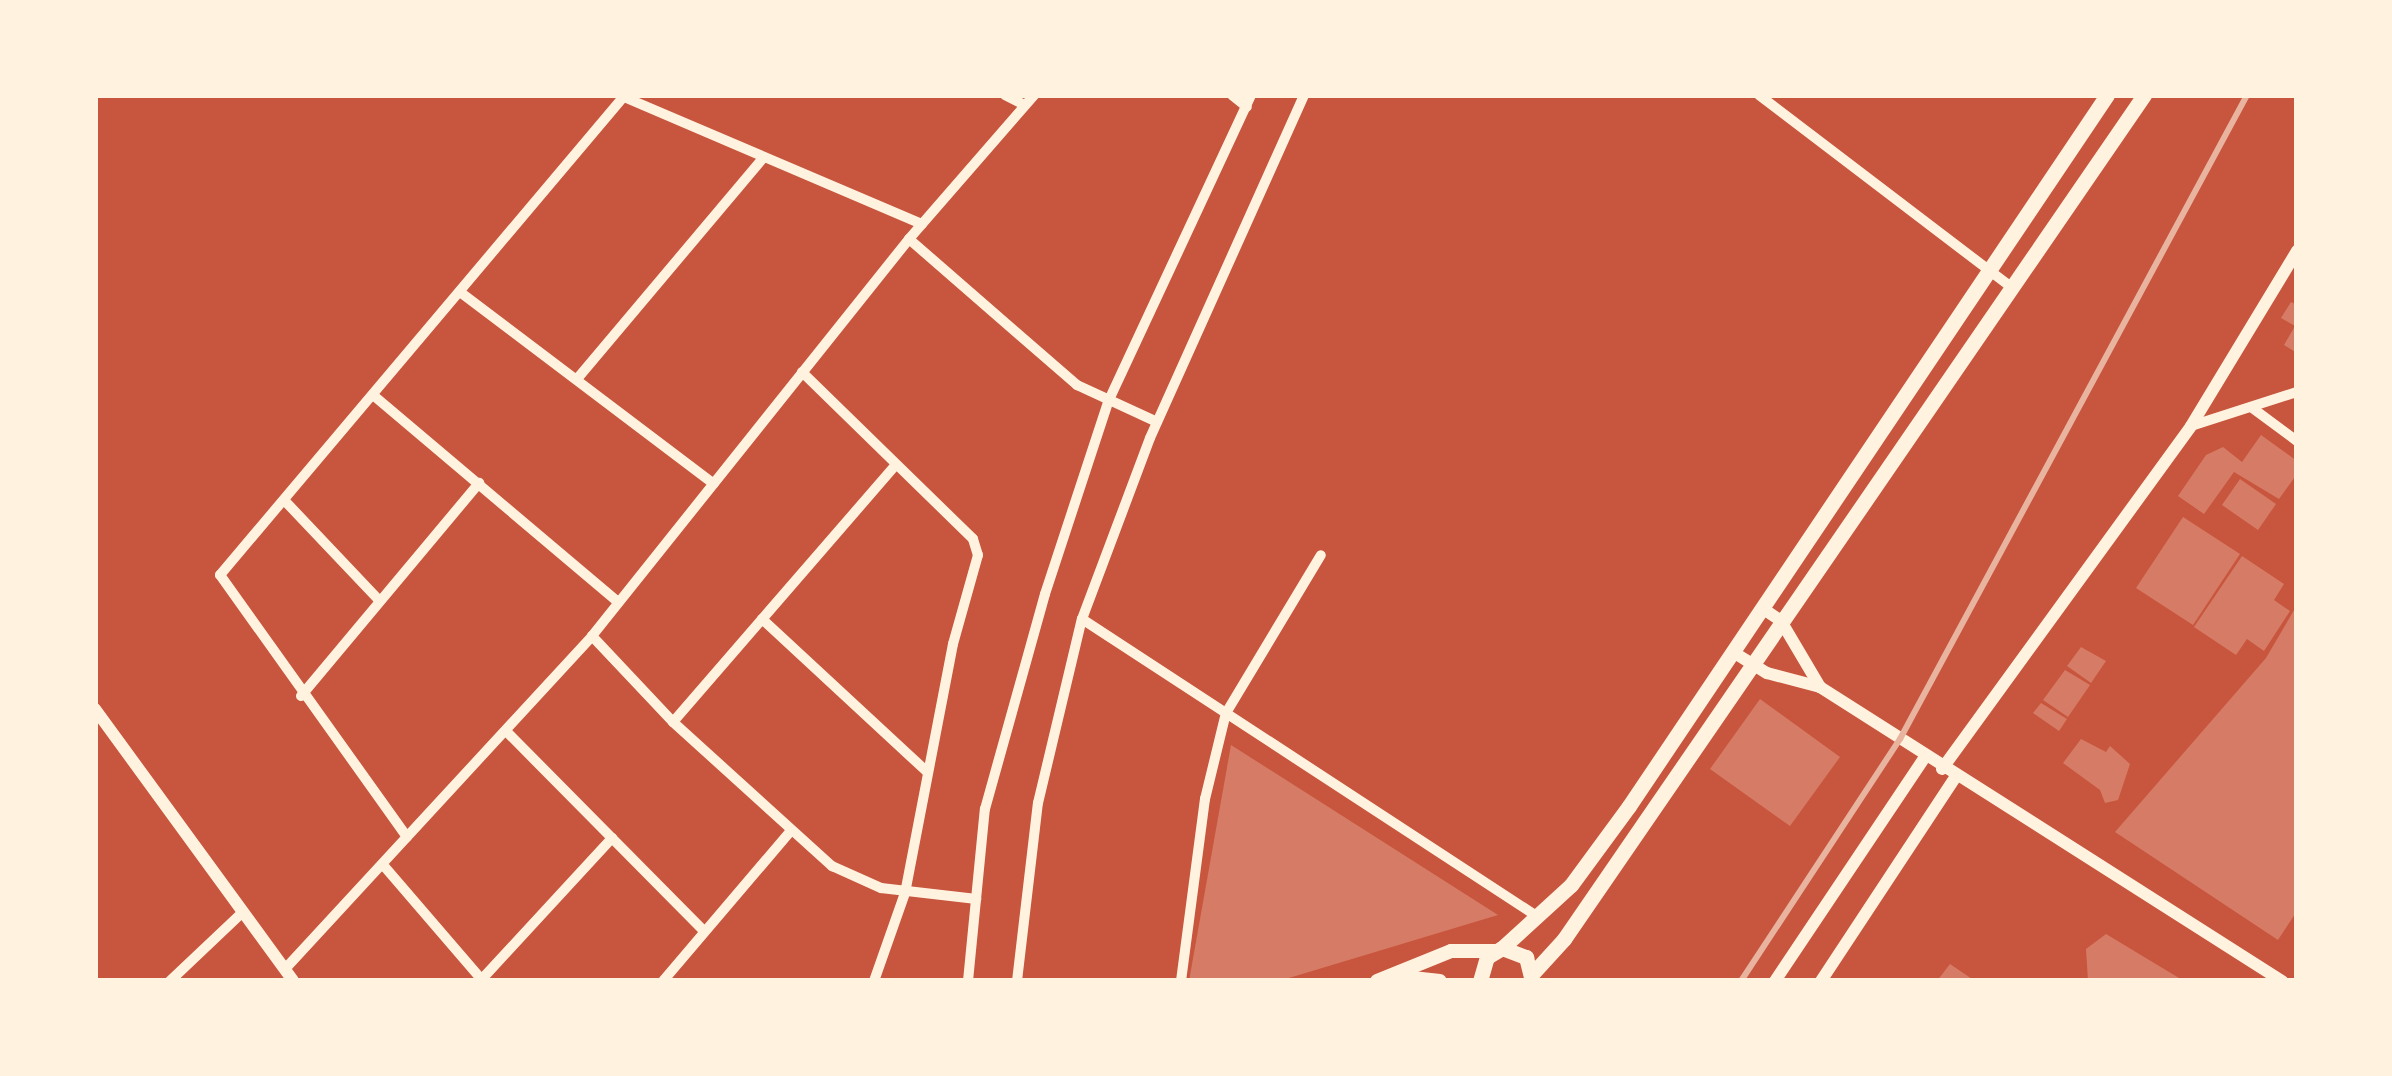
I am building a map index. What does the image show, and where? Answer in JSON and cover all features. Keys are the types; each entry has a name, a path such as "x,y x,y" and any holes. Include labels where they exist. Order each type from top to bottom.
{"main road":[{"path":"1480,981 1482,964 1571,886 1733,652 2106,95"},
{"path":"1377,981 1451,952 1498,950 1520,951 1533,977 1564,939 2144,95"},
{"path":"1394,976 1440,981"}],"street":[{"path":"1005,95 1026,105"},
{"path":"95,709 289,975 407,837 592,636 909,239 1034,95"},
{"path":"968,981 985,810 1108,402 1249,101 1232,95"},
{"path":"1016,981 1038,803 1082,619 1157,422 1304,95"},
{"path":"1759,95 2011,287"},
{"path":"407,837 301,696 220,575 624,96 922,224"},
{"path":"577,380 764,157"},
{"path":"909,239 1077,385 1157,422"},
{"path":"1942,769 2192,426 2297,251"},
{"path":"460,292 714,484"},
{"path":"802,372 972,539 978,556 926,772 905,893 874,981"},
{"path":"2192,426 2297,392"},
{"path":"373,394 618,602"},
{"path":"2251,408 2297,441"},
{"path":"673,722 894,466"},
{"path":"301,696 479,483"},
{"path":"284,500 380,601"},
{"path":"1181,981 1205,799 1226,713 1321,555"},
{"path":"1762,608 1782,622 1820,687"},
{"path":"762,619 926,772"},
{"path":"1082,619 1538,917"},
{"path":"592,636 673,722 790,832 857,881 905,893 976,899"},
{"path":"1733,652 1751,665 1820,687 1955,778 2282,981"},
{"path":"506,732 704,931"},
{"path":"1775,981 1926,758"},
{"path":"1821,981 1955,778"},
{"path":"662,981 790,832"},
{"path":"384,866 482,980 612,838"},
{"path":"170,981 242,913"}],"building":[{"path":"2291,302 2297,305 2297,353 2284,345 2295,326 2281,318"},
{"path":"2261,435 2297,461 2297,474 2279,499 2234,472 2204,514 2178,496 2206,455 2223,447 2242,462"},
{"path":"2240,479 2276,504 2258,530 2222,505"},
{"path":"2183,517 2240,554 2193,625 2136,588"},
{"path":"2242,556 2284,584 2274,600 2290,611 2264,651 2247,639 2236,655 2194,627"},
{"path":"2297,605 2297,911 2278,940 2115,832 2266,658"},
{"path":"2081,647 2106,661 2091,683 2067,666"},
{"path":"2065,670 2090,685 2068,717 2043,700"},
{"path":"1760,699 1840,757 1790,826 1710,769"},
{"path":"2041,703 2067,719 2059,731 2033,713"},
{"path":"2081,739 2106,752 2110,746 2130,764 2118,800 2105,803 2100,790 2063,763"},
{"path":"1231,745 1498,915 1279,981 1189,981"},
{"path":"2106,934 2184,981 2088,981 2086,949"},
{"path":"1950,964 1975,981 1937,981"}],"railway":[{"path":"1741,981 1900,739 2247,95"}]}
